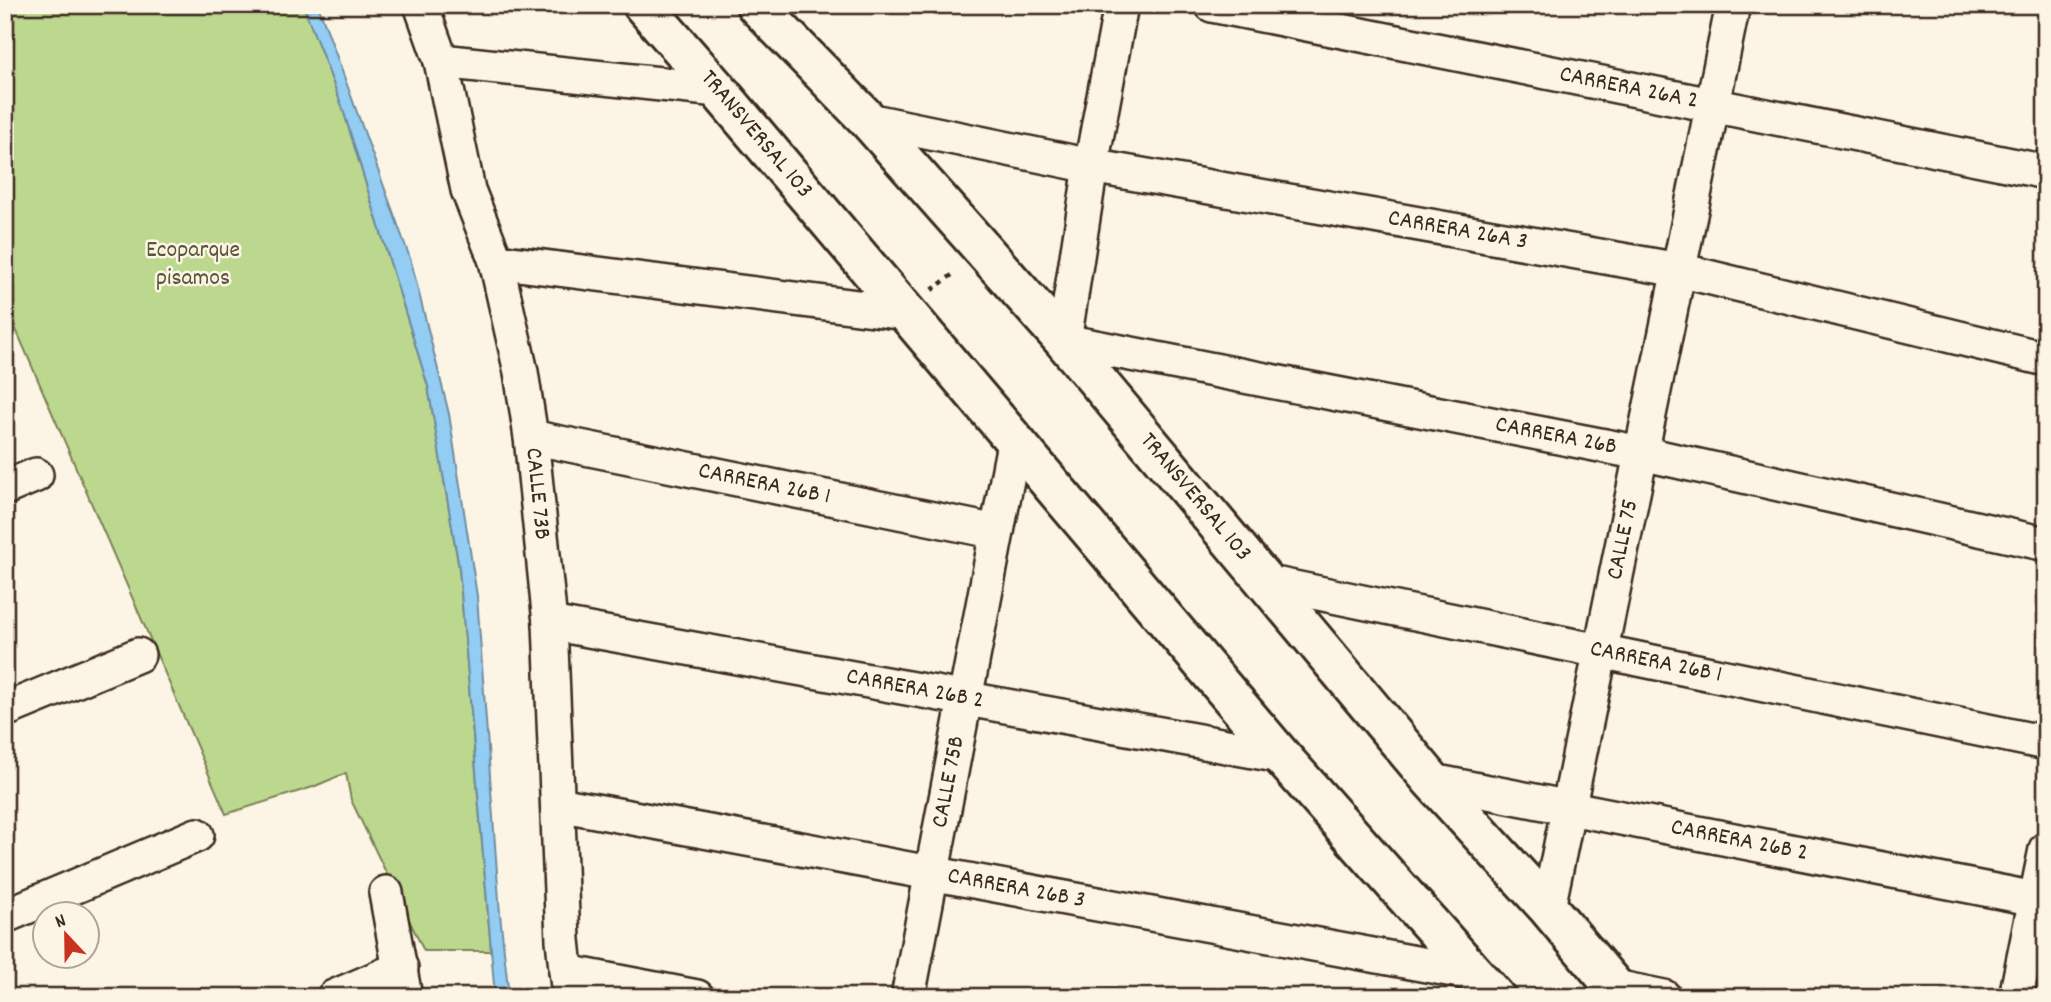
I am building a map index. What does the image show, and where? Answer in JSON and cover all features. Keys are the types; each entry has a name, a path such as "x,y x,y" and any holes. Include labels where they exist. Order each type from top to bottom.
{"street":[{"name":"CALLE 73B","path":"421,5 441,61 468,190 496,261 521,372 531,437 550,623 568,985"},
{"name":"TRANSVERSAL 103","path":"756,5 868,120 1064,341 1433,780 1619,992"},
{"path":"1064,341 1091,166 1121,5"},
{"name":"CARRERA 26A 2","path":"1212,5 2046,172"},
{"name":"CALLE 75","path":"1548,908 1733,5"},
{"name":"TRANSVERSAL 103","path":"657,14 1014,443 1281,755 1485,986"},
{"path":"441,61 718,90"},
{"name":"CARRERA 26A 3","path":"868,120 1091,166 1679,270 2046,359"},
{"path":"496,261 905,313"},
{"name":"CARRERA 26B","path":"1064,341 1641,453 2046,544"},
{"name":"CARRERA 26B 1","path":"531,437 997,532"},
{"name":"CALLE 75B","path":"908,997 1014,443"},
{"path":"5,488 36,475"},
{"name":"CARRERA 26B 1","path":"1265,582 2046,743"},
{"name":"CARRERA 26B 2","path":"550,623 1281,755"},
{"path":"5,710 138,655"},
{"name":"CARRERA 26B 2","path":"1433,780 2041,900"},
{"name":"CARRERA 26B 3","path":"558,804 932,874 1485,986"},
{"path":"5,916 197,835"},
{"path":"2016,997 2041,900 2046,849"},
{"path":"334,997 403,983 386,893"},
{"path":"568,985 696,997"},
{"path":"1619,992 1664,997"}],"path":[{"path":"905,313 983,250"}],"green space":[{"name":"Ecoparque pisamos","path":"5,5 303,5 342,106 428,386 459,568 491,951 424,951 351,800 346,773 313,787 226,814 5,304"}],"water":[{"path":"303,5 318,5 411,261 449,414 477,596 500,914 509,997 495,997 459,568 428,386 342,106"}]}
